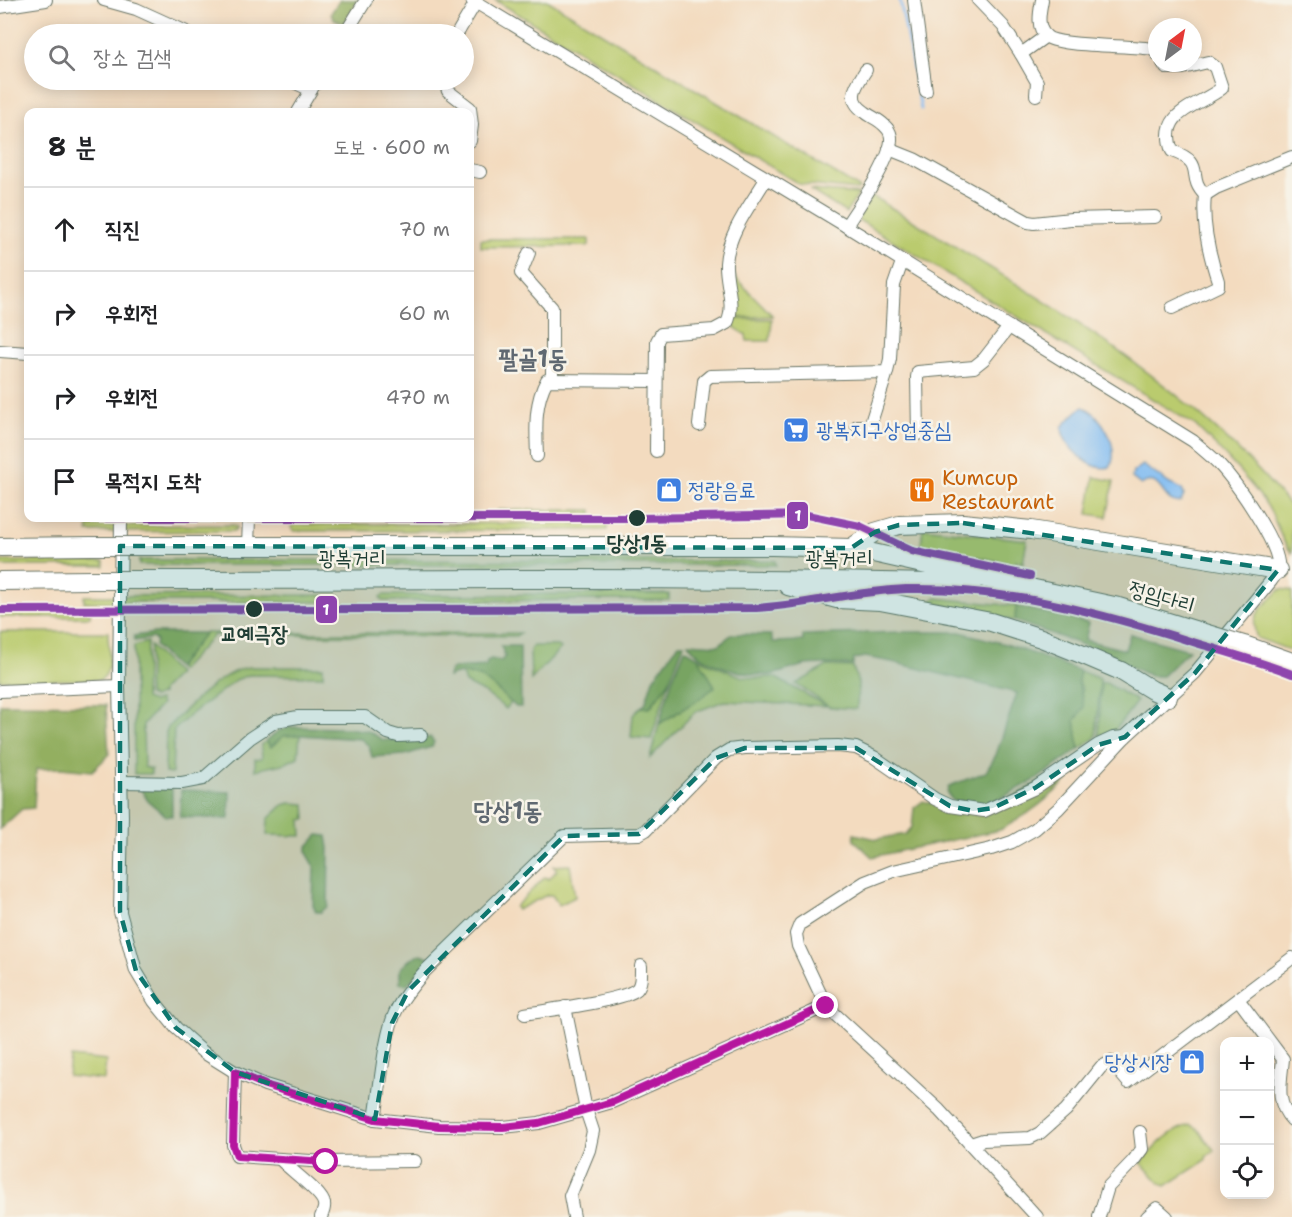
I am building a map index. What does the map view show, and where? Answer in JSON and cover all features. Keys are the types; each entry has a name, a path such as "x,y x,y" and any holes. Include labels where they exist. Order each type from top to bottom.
{"highway":[{"path":"851,548 875,532 899,525 963,523 1031,530 1278,570"},
{"name":"광복거리","path":"0,546 772,546 851,548 1016,585"},
{"path":"772,580 837,599 880,601 991,622 1081,654 1121,671 1168,697"},
{"name":"광복거리","path":"0,581 887,580 1016,585"},
{"name":"정임다리","path":"1016,585 1119,607 1292,662"}],"street":[{"path":"0,7 46,0"},
{"path":"104,0 136,9 169,24"},
{"path":"351,24 366,0"},
{"path":"914,0 926,91"},
{"path":"978,0 995,17 1021,54 1037,82 1036,95"},
{"path":"1042,0 1040,19 1046,36 1057,42 1148,48"},
{"path":"462,24 474,1 846,226 1193,441 1216,461 1235,483 1277,555 1278,570 1195,673 1125,737 1058,809 1035,829 1012,842 990,849 918,864 865,882 800,924 796,934 798,946 826,1006 904,1077 971,1144 1037,1217"},
{"path":"1021,54 1046,36"},
{"path":"1172,308 1218,286 1209,249 1203,207 1204,195 1197,185 1194,164 1189,158 1172,151 1170,136 1176,117 1190,105 1222,88 1215,67 1208,62 1202,63"},
{"path":"846,226 890,149 890,132 854,102 857,85 866,70"},
{"path":"300,108 311,90"},
{"path":"448,90 470,108"},
{"path":"890,149 914,159 1028,222 1155,217"},
{"path":"1204,195 1292,157"},
{"path":"656,451 657,341 661,334 714,330 727,323 731,312 726,283 726,262 730,244 766,178"},
{"path":"529,253 521,273 552,308 552,380"},
{"path":"857,426 870,426 887,372 890,359 894,285 903,261"},
{"path":"918,434 918,372 974,367 984,359 1009,327"},
{"path":"0,351 24,353"},
{"path":"699,425 704,381 710,376 887,372"},
{"path":"537,456 536,424 539,394 547,380 656,381"},
{"path":"121,522 120,912 136,971 154,1000 176,1028 203,1052 235,1072 275,1088 375,1119 439,1126 503,1127 539,1123 612,1102 826,1006"},
{"path":"248,546 249,522"},
{"path":"0,691 119,687"},
{"path":"122,782 182,783 203,779 250,738 276,721 298,717 365,717 388,733 398,736 421,735"},
{"path":"375,1119 387,1045 396,1010 425,971 564,836 639,834 646,830 716,758 729,750 838,746 856,748 874,757 935,799 950,806 984,811 1035,788 1098,745 1113,738 1125,737"},
{"path":"971,1144 984,1140 1030,1138 1040,1133 1066,1110 1101,1067 1111,1062 1128,1082 1292,958"},
{"path":"525,1014 614,998 636,990 640,984 641,966"},
{"path":"1238,999 1283,1059 1280,1101 1284,1112 1292,1120"},
{"path":"565,1007 586,1110 593,1131 590,1150 570,1196 574,1217"},
{"path":"235,1072 233,1145 237,1156 326,1162 415,1161"},
{"path":"1099,1217 1108,1187 1142,1149 1140,1132"},
{"path":"281,1160 324,1200 325,1207 321,1217"},
{"path":"1147,1217 1157,1208 1167,1217"}],"highlighted area":[{"path":"963,523 1278,570 1195,673 1125,737 1098,745 1035,788 993,808 973,811 950,806 856,748 745,748 716,758 639,834 564,836 408,991 392,1023 375,1119 235,1072 176,1028 136,971 120,912 120,546 851,548 875,532 899,525"}],"green space":[{"path":"340,0 358,0 344,24 334,19 331,13"},
{"path":"495,0 547,0 859,188 858,190 799,184"},
{"path":"810,190 859,194 846,213"},
{"path":"872,196 1096,335 1200,415 1248,459 1292,508 1292,553 1284,542 1270,510 1258,493 1195,425 857,219"},
{"path":"481,239 589,239 589,246 481,247"},
{"path":"731,273 773,316 733,318"},
{"path":"734,319 772,319 770,341 747,341 746,335 731,325"},
{"path":"1094,477 1114,481 1107,517 1088,514"},
{"path":"498,510 592,510 592,514 498,514"},
{"path":"607,523 607,530 294,531 291,527 294,524"},
{"path":"234,525 237,527 234,531 88,532 88,526"},
{"path":"923,528 1027,540 1023,563 1016,561 1015,565 921,545"},
{"path":"139,560 775,561 776,565 139,565"},
{"path":"0,561 104,561 104,566 0,566"},
{"path":"1281,589 1292,591 1292,651 1257,638 1255,630 1254,623 1259,611"},
{"path":"669,594 669,600 383,601 380,597 383,595"},
{"path":"338,595 341,597 338,602 84,602 84,596"},
{"path":"935,598 1016,606 1015,621 930,602"},
{"path":"1016,606 1089,623 1085,640 1125,650 1130,634 1189,650 1162,676 1151,676 1083,645 1015,621"},
{"path":"0,612 90,612 90,617 0,617"},
{"path":"0,632 108,632 109,665 107,672 100,680 0,680"},
{"path":"960,632 1009,645 1080,671 1078,680 1084,707 1075,720 1079,749 1037,779 997,800 978,805 953,801 947,793 949,786 986,772 996,755 1017,693 865,657 854,659 853,665 812,664 774,674 752,674 715,664 694,651 688,643 719,645 732,634 771,635 773,642 803,641 803,635"},
{"path":"155,633 205,633 177,668 155,646 156,640 152,638 134,641 134,636"},
{"path":"205,633 520,633 516,636 214,635 180,671 177,668"},
{"path":"147,642 145,699 153,702 159,700 161,705 143,724 144,767 151,769 151,774 134,774 134,646"},
{"path":"679,644 684,644 669,682 649,708 641,707 645,704 653,679"},
{"path":"150,646 178,674 162,690 162,694 153,698 148,695"},
{"path":"501,646 520,646 521,707 516,707 493,686 477,676 468,673 448,677 453,668 486,666 487,661 491,659 501,661 505,656"},
{"path":"533,646 561,648 531,680 530,650"},
{"path":"685,649 698,657 715,687 659,724 672,680"},
{"path":"698,657 743,677 774,677 827,706 724,701 695,712 650,758 659,724 715,687"},
{"path":"827,666 853,667 858,683 857,709 830,707 796,684"},
{"path":"250,667 323,667 323,676 249,675 236,680 174,730 172,774 165,773 168,727 217,682 239,670"},
{"path":"1080,671 1100,679 1096,737 1079,749 1075,719 1079,716 1082,689 1078,680"},
{"path":"462,674 490,682 511,703 506,709 485,693 465,683"},
{"path":"669,682 651,739 631,737 633,715 641,707 650,708"},
{"path":"1101,683 1106,683 1137,701 1115,730 1099,736"},
{"path":"0,704 106,705 109,755 92,771 61,768 36,769 34,808 22,809 0,829"},
{"path":"290,727 348,728 368,731 383,740 419,740 430,737 434,742 432,747 405,755 372,757 369,746 361,739 283,736 271,747 266,741 278,731"},
{"path":"300,735 298,757 286,763 255,770 255,759 262,758 261,745 266,741 271,747 283,736"},
{"path":"1092,753 1050,796 1027,814 1000,830 872,857 854,840 854,834 877,839 906,834 912,827 914,808 923,801 980,815"},
{"path":"140,788 172,788 172,816 166,816 148,801"},
{"path":"181,790 230,792 229,819 180,817"},
{"path":"305,804 306,819 301,820 302,836 267,835 268,819 283,805"},
{"path":"318,835 327,836 329,848 328,906 321,912 316,912 313,905 314,865 307,853 307,847"},
{"path":"570,865 575,897 559,905 552,895 547,895 517,910 515,907 545,877 549,879 557,870 553,866"},
{"path":"420,954 429,957 431,962 406,985 400,983 400,969"},
{"path":"70,1057 106,1061 104,1080 68,1076"},
{"path":"1190,1125 1197,1128 1214,1150 1206,1157 1206,1160 1166,1186 1161,1184 1141,1163 1169,1135"}],"water":[{"path":"1083,407 1097,417 1108,433 1113,451 1110,467 1103,468 1087,462 1072,450 1063,434 1062,427"},
{"path":"1143,465 1170,484 1182,489 1184,495 1181,502 1170,499 1153,482 1141,485 1132,478 1133,472"}],"waterway":[{"path":"900,0 921,109"}],"transit line":[{"name":"1","path":"474,518 807,515 860,526 912,551 1030,576"},
{"name":"1","path":"0,610 756,608 887,590 941,589 1008,596 1075,609 1174,636 1292,674"}],"place":[{"name":"광복지구상업중심","path":"796,430"},
{"name":"정랑음료","path":"669,490"},
{"name":"Kumcup Restaurant","path":"922,490"},
{"name":"당상1동","path":"637,518"},
{"name":"교예극장","path":"254,609"},
{"name":"당상시장","path":"1192,1062"}],"district":[{"name":"팔골1동","path":"533,359"},
{"name":"당상1동","path":"508,811"}],"route":[{"path":"326,1162 237,1156 233,1145 235,1072 265,1085 375,1119 473,1128 539,1123 612,1102 826,1006"}]}
